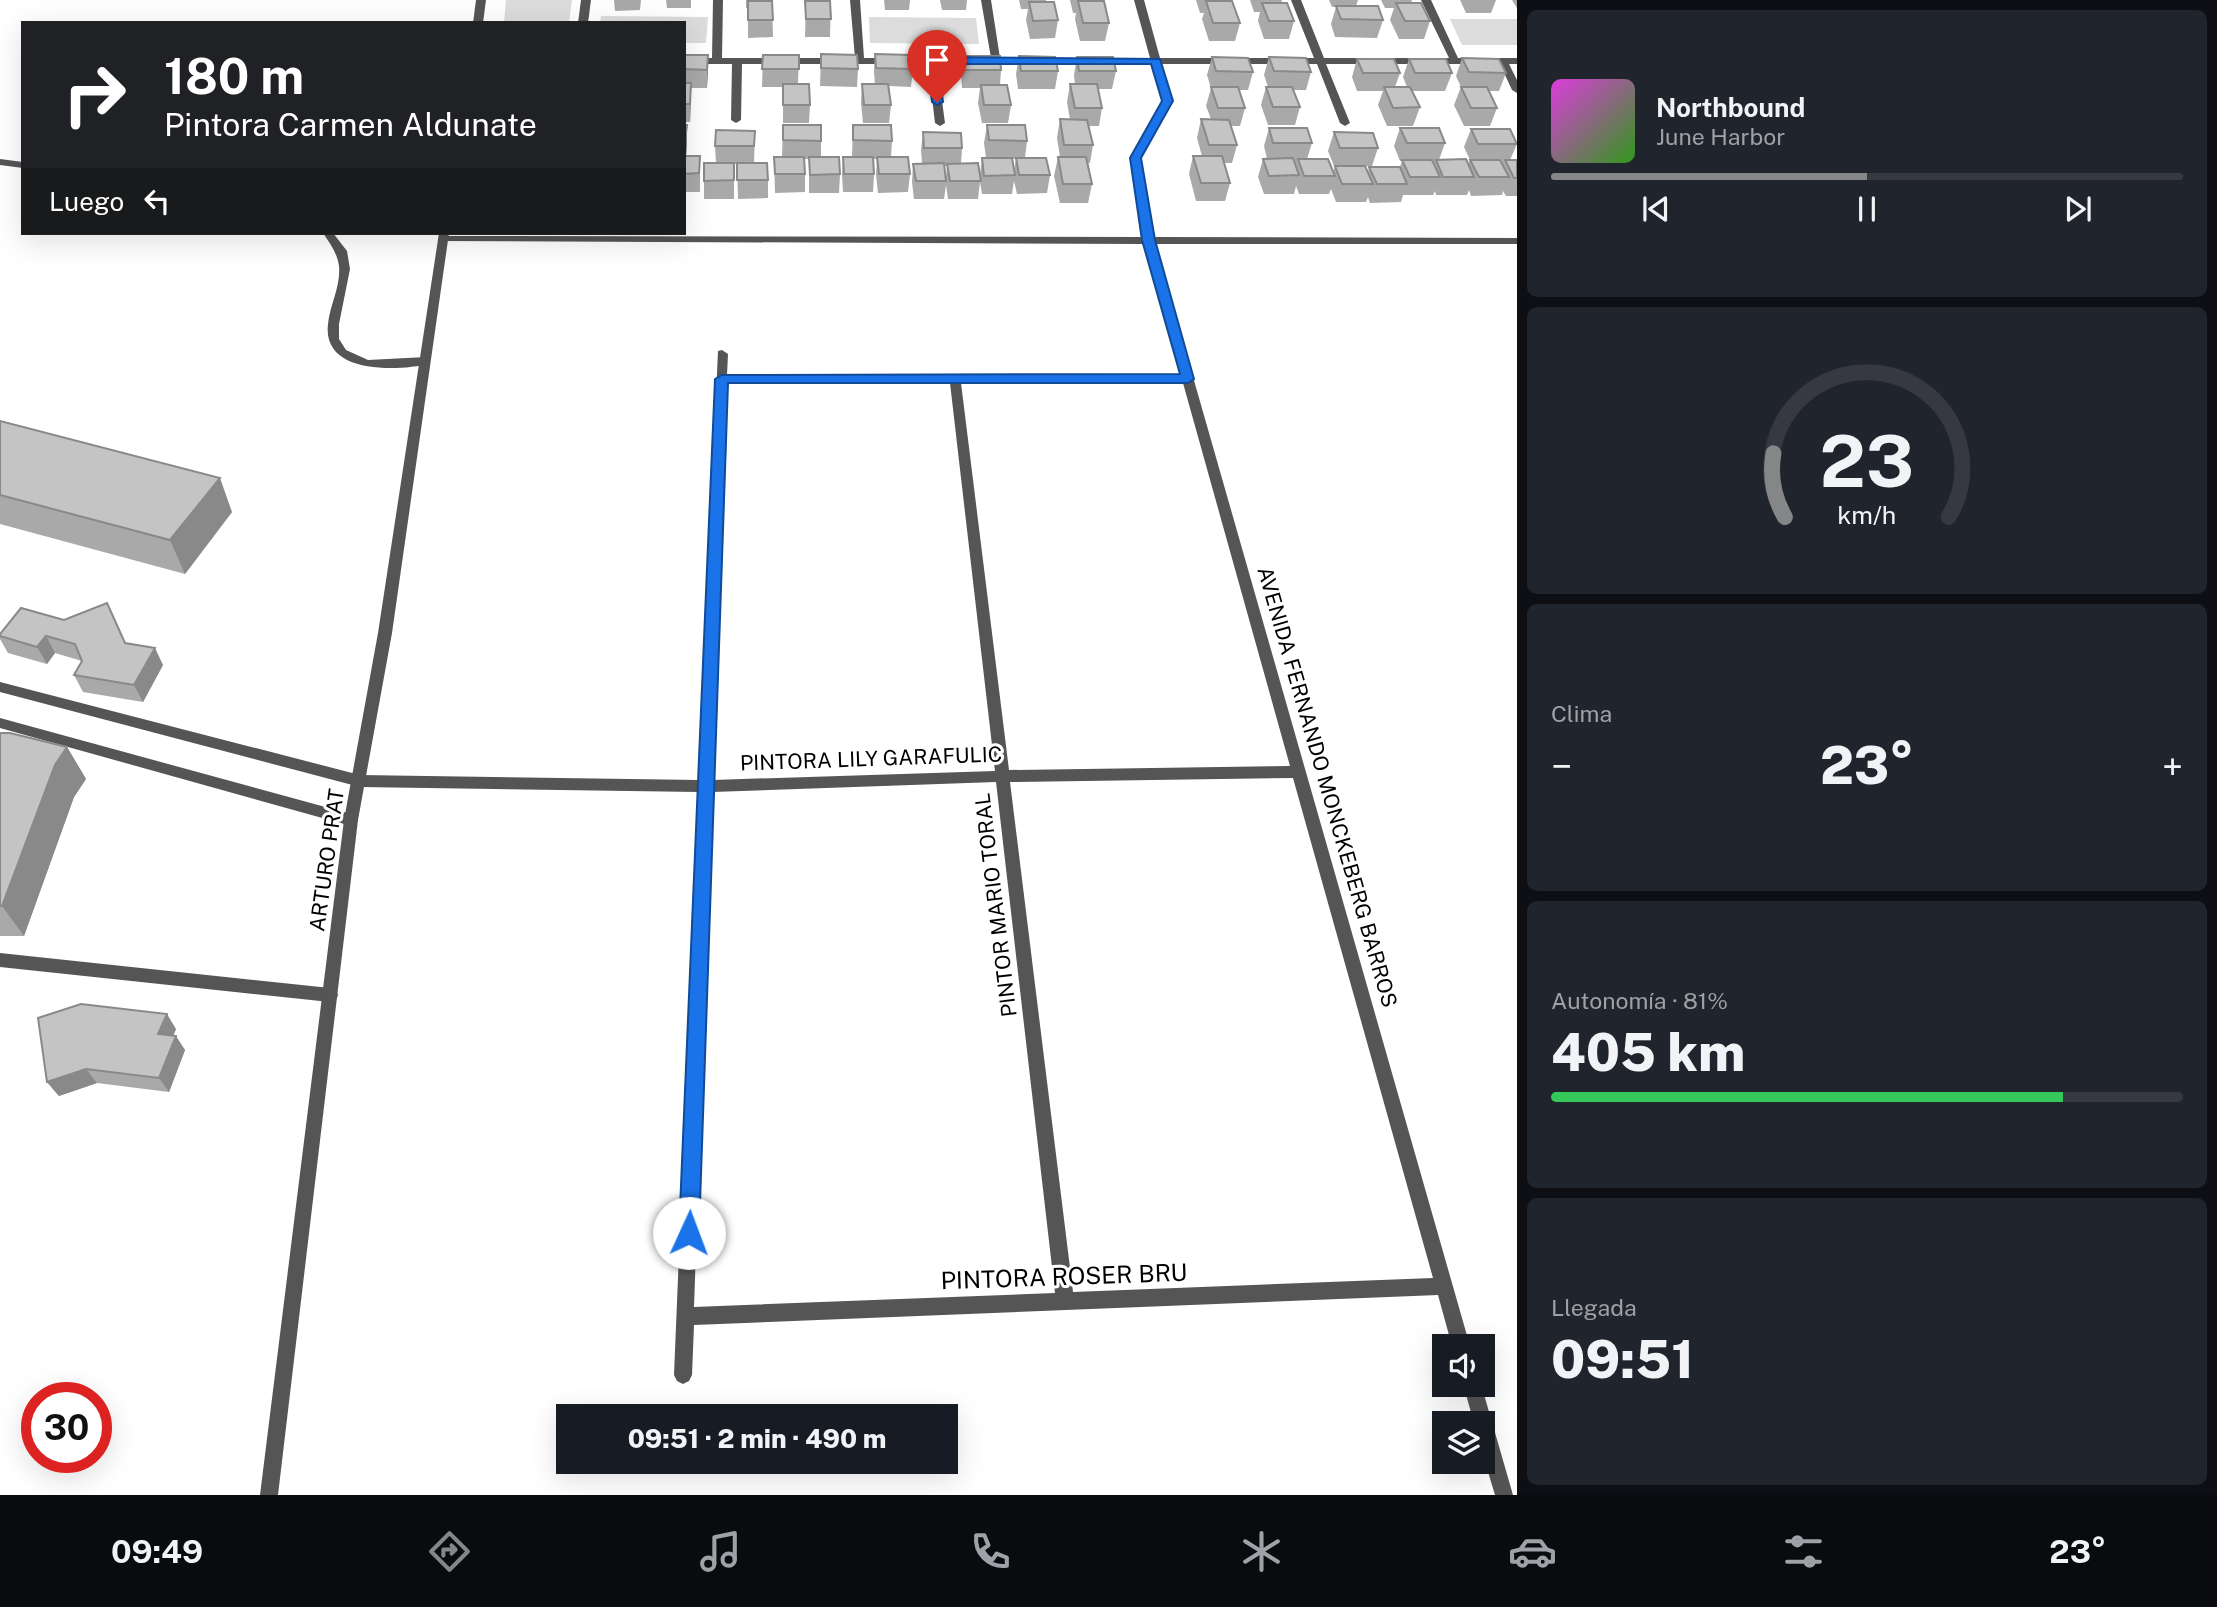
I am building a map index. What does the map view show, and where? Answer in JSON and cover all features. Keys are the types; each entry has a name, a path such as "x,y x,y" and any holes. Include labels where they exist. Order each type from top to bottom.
{"street":[{"path":"478,21 481,0"},
{"path":"583,21 586,0"},
{"path":"717,61 718,0"},
{"path":"855,0 860,61"},
{"path":"986,0 996,61"},
{"name":"AVENIDA FERNANDO MONCKEBERG BARROS","path":"1139,0 1167,101 1136,158 1149,240 1458,1334"},
{"path":"1296,0 1346,123"},
{"path":"1426,0 1455,61"},
{"path":"686,61 1517,61"},
{"path":"736,120 737,61"},
{"path":"932,61 940,123"},
{"path":"1503,61 1517,90"},
{"path":"0,162 21,165"},
{"path":"330,235 345,257 345,283 333,316 332,329 335,343 343,354 363,363 426,361"},
{"path":"443,236 1517,241"},
{"name":"ARTURO PRAT","path":"270,1495 351,820 360,781 443,236"},
{"path":"683,1375 722,354"},
{"path":"722,379 1188,379"},
{"name":"PINTOR MARIO TORAL","path":"955,379 1065,1301"},
{"name":"PINTORA LILY GARAFULIC","path":"0,687 360,781 706,786 1002,776 1299,772"},
{"path":"0,723 351,820"},
{"path":"0,960 330,995"},
{"name":"PINTORA ROSER BRU","path":"686,1317 1444,1286"},
{"path":"1476,1397 1504,1495"}],"shaded area":[{"path":"506,0 572,0 569,21 504,21"},
{"path":"601,16 708,17 706,43 686,43 686,21 600,21"},
{"path":"869,17 976,18 979,44 870,43"},
{"path":"1450,19 1517,19 1517,45 1462,45"}],"building":[{"path":"748,1 772,1 773,20 748,20"},
{"path":"805,1 830,1 831,19 806,19"},
{"path":"1078,1 1104,1 1109,23 1083,23"},
{"path":"1206,1 1232,1 1240,23 1213,23"},
{"path":"1029,2 1054,2 1058,20 1033,21"},
{"path":"1262,3 1287,3 1294,21 1269,21"},
{"path":"1396,3 1421,3 1430,21 1405,21"},
{"path":"1336,6 1378,6 1383,20 1341,19"},
{"path":"821,54 857,55 858,69 821,68"},
{"path":"875,54 912,55 913,69 876,68"},
{"path":"686,55 708,55 707,70 686,69"},
{"path":"763,55 799,55 799,69 762,69"},
{"path":"963,56 1000,56 1001,70 964,70"},
{"path":"1019,56 1055,57 1058,71 1021,71"},
{"path":"1077,57 1113,57 1116,71 1079,71"},
{"path":"1212,57 1248,58 1253,72 1216,71"},
{"path":"1269,57 1306,58 1311,72 1274,71"},
{"path":"1462,58 1499,59 1506,73 1469,72"},
{"path":"1357,59 1394,59 1400,73 1363,73"},
{"path":"1409,59 1446,59 1452,73 1415,73"},
{"path":"686,83 691,83 690,104 686,104"},
{"path":"783,84 809,84 810,105 783,105"},
{"path":"862,84 888,84 891,105 864,105"},
{"path":"1070,84 1097,84 1102,108 1075,108"},
{"path":"981,85 1007,85 1011,105 984,105"},
{"path":"1211,87 1238,87 1245,108 1218,108"},
{"path":"1266,87 1292,87 1300,107 1273,107"},
{"path":"1384,87 1410,87 1420,107 1393,108"},
{"path":"1461,87 1487,87 1497,108 1471,108"},
{"path":"1060,119 1087,120 1093,145 1064,145"},
{"path":"1201,119 1229,120 1237,145 1209,145"},
{"path":"783,125 821,125 821,141 783,140"},
{"path":"853,125 891,125 892,141 853,140"},
{"path":"987,125 1025,125 1027,141 989,140"},
{"path":"1269,128 1307,128 1312,143 1273,143"},
{"path":"1400,128 1439,128 1445,143 1407,143"},
{"path":"1471,129 1510,129 1517,144 1478,144"},
{"path":"716,130 755,131 754,146 715,146"},
{"path":"923,132 961,133 962,148 924,148"},
{"path":"1334,132 1373,133 1378,148 1340,148"},
{"path":"686,156 700,156 699,173 686,174"},
{"path":"1193,156 1222,156 1230,183 1201,183"},
{"path":"774,157 804,157 805,174 775,174"},
{"path":"809,157 839,157 840,174 810,175"},
{"path":"843,157 873,157 874,174 844,174"},
{"path":"877,157 908,157 910,174 879,174"},
{"path":"1058,157 1086,157 1092,184 1063,184"},
{"path":"982,158 1012,158 1015,175 984,176"},
{"path":"1016,158 1046,158 1050,175 1019,175"},
{"path":"1293,158 1299,175 1269,176 1263,159"},
{"path":"1298,159 1328,159 1335,176 1304,176"},
{"path":"1466,159 1474,177 1443,177 1436,160"},
{"path":"1402,160 1432,160 1440,177 1410,177"},
{"path":"1470,160 1500,160 1509,177 1479,177"},
{"path":"1505,160 1517,160 1517,178 1514,178"},
{"path":"704,163 734,163 734,180 704,181"},
{"path":"737,163 767,163 768,180 737,180"},
{"path":"944,163 946,181 916,181 913,164"},
{"path":"978,163 981,181 950,181 947,164"},
{"path":"1335,166 1365,166 1373,184 1342,184"},
{"path":"1369,167 1400,167 1407,184 1377,184"},
{"path":"0,421 220,478 170,540 0,495"},
{"path":"107,603 125,643 155,648 134,685 74,675 82,661 75,644 46,636 37,647 0,636 21,608 64,620"},
{"path":"0,733 67,747 55,765 2,906 0,906"},
{"path":"81,1004 167,1014 158,1034 176,1036 159,1078 86,1069 47,1082 38,1018"}],"route":[{"path":"689,1233 722,379 1188,379 1149,240 1136,158 1167,101 1156,61 932,61 937,102"}]}
